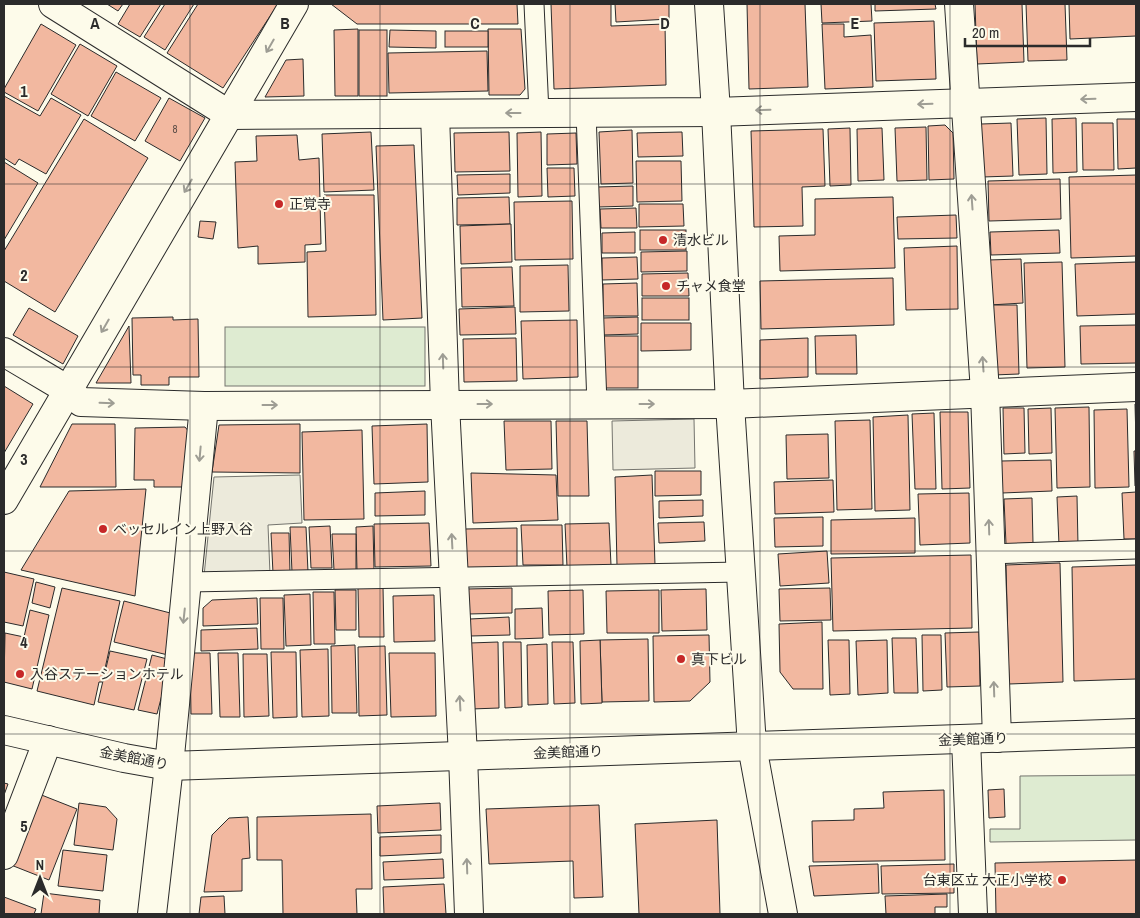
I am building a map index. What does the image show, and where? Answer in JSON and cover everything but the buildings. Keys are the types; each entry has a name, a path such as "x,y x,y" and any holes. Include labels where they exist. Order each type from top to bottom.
{"street":[{"path":"53,4 230,115 716,112 1136,97"},
{"path":"4,500 294,4"},
{"path":"709,4 730,404 752,746 784,914"},
{"path":"960,4 985,392 997,738"},
{"path":"435,114 445,404 469,914"},
{"path":"4,352 68,390 81,402 204,406 730,404 1136,387"},
{"path":"152,914 188,582 204,406"},
{"name":"金美館通り","path":"4,730 124,758 169,766 1136,733"},
{"path":"966,739 973,914"},
{"path":"4,855 48,740"}],"lane":[{"path":"534,4 540,113"},
{"path":"586,113 597,404"},
{"path":"990,554 1136,549"},
{"path":"188,582 741,572"}],"green space":[{"path":"225,327 425,327 425,386 225,386"},
{"path":"1136,775 1136,840 990,842 990,829 1020,829 1020,776"}],"shaded area":[{"path":"694,419 695,468 613,470 612,421"},
{"path":"300,475 302,523 268,525 270,574 204,576 214,477"}],"place":[{"name":"正覚寺","path":"279,204"},
{"name":"清水ビル","path":"663,240"},
{"name":"チャメ食堂","path":"666,286"},
{"name":"ベッセルイン上野入谷","path":"103,529"},
{"name":"真下ビル","path":"681,659"},
{"name":"入谷ステーションホテル","path":"20,674"},
{"name":"台東区立 大正小学校","path":"1062,880"}]}
